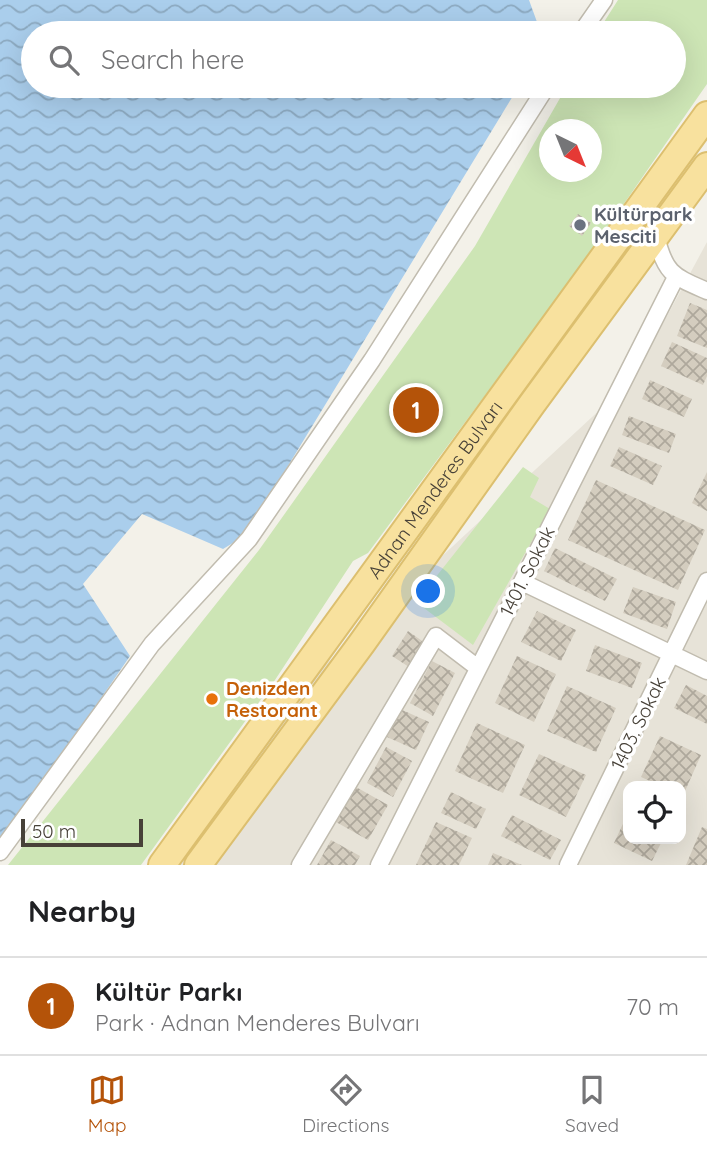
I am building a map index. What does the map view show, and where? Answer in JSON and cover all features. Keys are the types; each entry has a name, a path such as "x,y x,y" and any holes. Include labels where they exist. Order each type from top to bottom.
{"main road":[{"name":"Adnan Menderes Bulvarı","path":"162,865 707,115"},
{"name":"Adnan Menderes Bulvarı","path":"198,865 707,166"}],"street":[{"path":"589,21 604,0"},
{"path":"0,852 152,644 249,539 372,360 539,98"},
{"path":"656,236 662,259 676,277 707,291"},
{"name":"1401. Sokak","path":"379,865 676,277"},
{"name":"1403. Sokak","path":"568,865 707,581"},
{"path":"522,582 707,671"},
{"path":"300,865 436,636 478,668"}],"shaded area":[{"path":"707,242 707,865 165,865 286,701 633,379"}],"green space":[{"path":"618,0 707,0 707,84 578,270 368,553 353,561 275,680 141,865 8,865 259,550 475,246 539,135 539,182 602,182 602,119 548,119 560,98 686,98 686,21 605,21"},
{"path":"523,467 539,478 530,497 550,509 473,645 416,602"}],"water":[{"path":"0,0 529,0 537,21 21,21 21,98 512,98 246,535 223,549 142,514 83,584 130,656 58,761 0,839"}],"building":[{"name":"Kültürpark Mesciti","path":"578,214 591,223 582,236 569,226"},
{"path":"690,303 707,310 707,348 677,336"},
{"path":"672,342 707,358 707,376 703,385 661,366"},
{"path":"650,380 692,399 684,417 642,399"},
{"path":"629,416 676,434 669,453 622,435"},
{"path":"619,447 662,466 653,485 610,466"},
{"path":"707,472 707,511 692,503"},
{"path":"596,480 705,530 678,590 568,540"},
{"path":"555,548 617,579 605,601 544,571"},
{"path":"633,587 676,602 667,629 623,613"},
{"path":"537,611 576,630 561,661 521,642"},
{"path":"408,631 425,643 409,667 392,656"},
{"path":"595,645 642,663 632,688 586,671"},
{"path":"517,656 556,674 534,722 495,703"},
{"path":"432,661 455,673 433,716 410,703"},
{"path":"686,685 707,696 707,724 674,708"},
{"path":"567,686 616,708 596,752 547,731"},
{"path":"400,709 429,722 416,750 387,737"},
{"path":"477,723 525,745 503,793 455,771"},
{"path":"660,736 701,755 686,789 686,781 650,781 641,777"},
{"path":"386,747 412,761 393,797 367,783"},
{"path":"539,754 586,775 566,817 519,795"},
{"path":"356,787 388,805 368,840 336,822"},
{"path":"451,792 486,809 476,829 441,813"},
{"path":"512,815 561,840 550,860 501,836"},
{"path":"436,822 472,838 459,865 416,865"},
{"path":"623,824 623,844 660,844 652,861 614,843"},
{"path":"702,827 707,829 707,865 686,865"},
{"path":"331,840 360,856 355,865 317,865"},
{"path":"493,853 522,865 488,865"}],"place":[{"name":"Kültürpark Mesciti","path":"580,225"},
{"name":"Kültür Parkı","path":"416,410"},
{"name":"Denizden Restorant","path":"212,699"}]}
